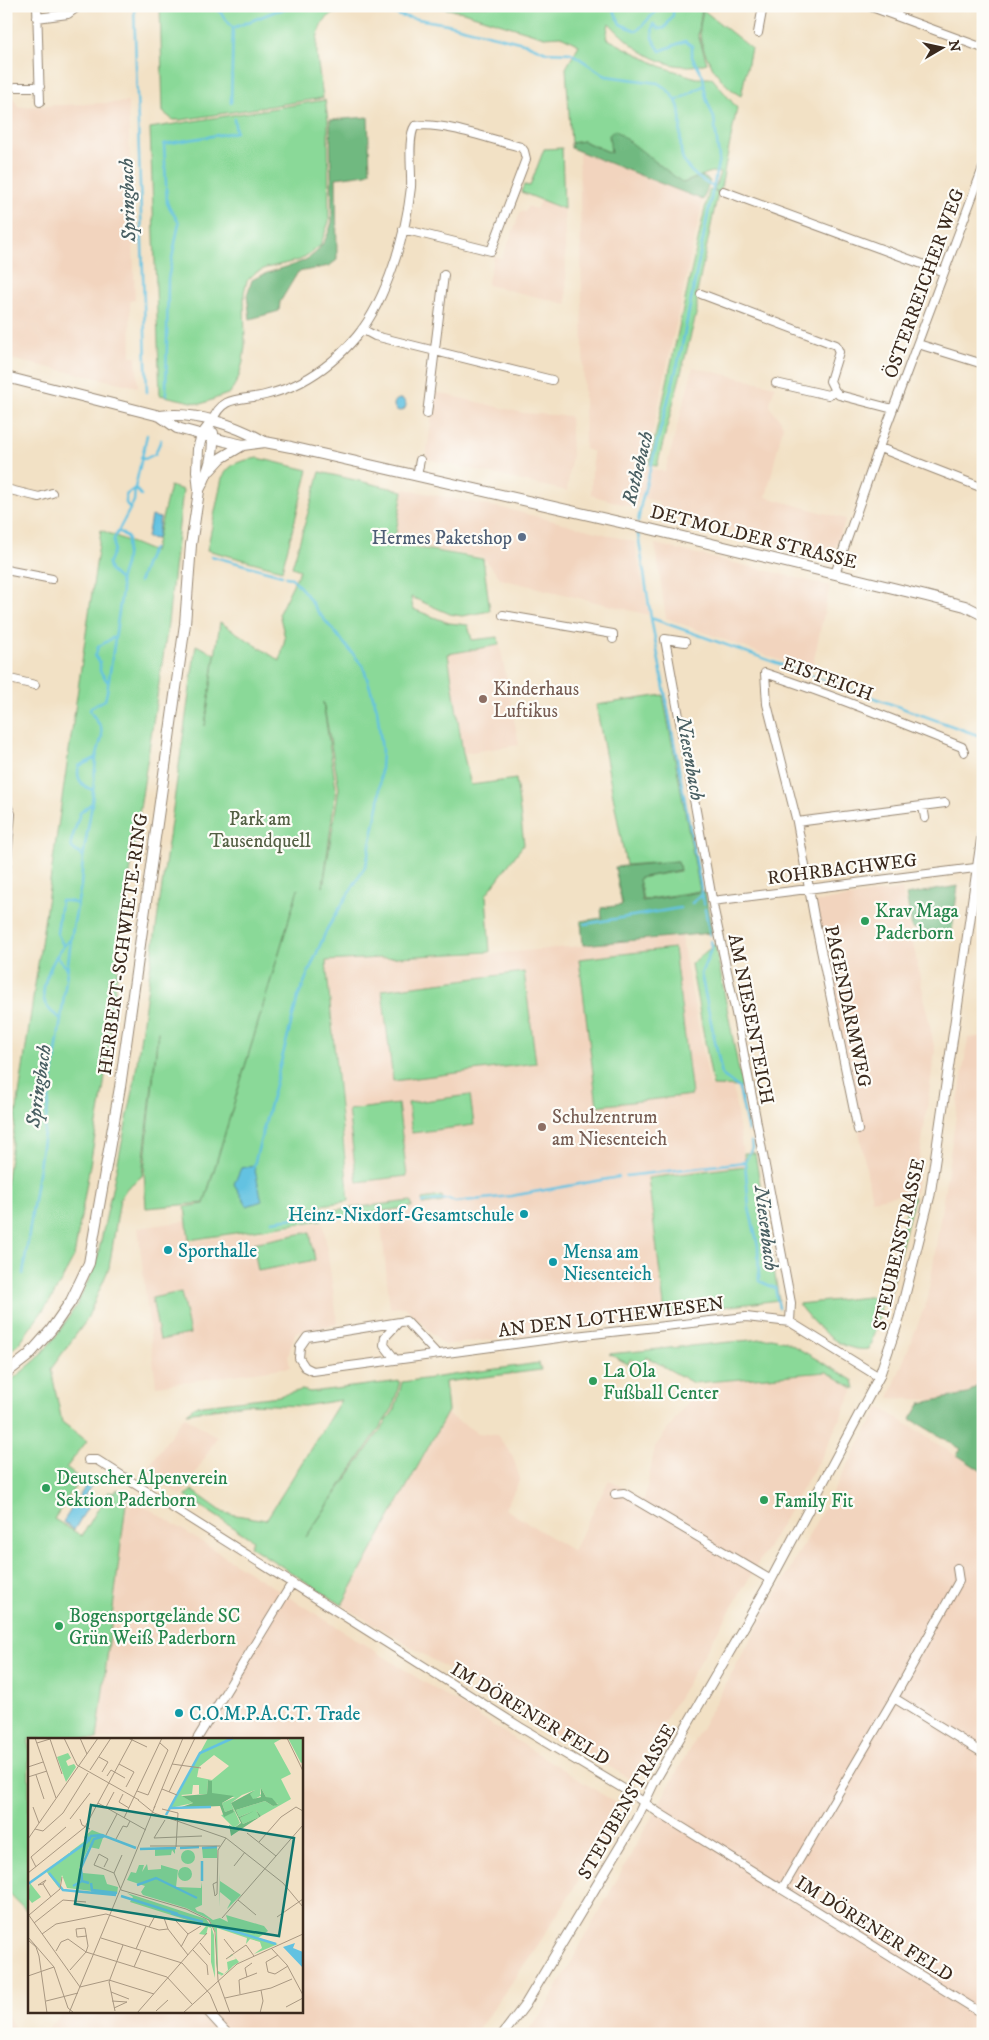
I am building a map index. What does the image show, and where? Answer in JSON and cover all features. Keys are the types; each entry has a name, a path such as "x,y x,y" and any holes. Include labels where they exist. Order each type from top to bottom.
{"main road":[{"name":"DETMOLDER STRASSE","path":"6,377 160,416 177,428 213,438 243,444 266,442"},
{"name":"DETMOLDER STRASSE","path":"160,416 179,413 246,431 266,442 638,526 965,606 983,615"},
{"name":"HERBERT-SCHWIETE-RING","path":"6,1373 28,1356 51,1330 71,1301 89,1262 120,1087 185,624 191,546 199,491 197,471 202,435 212,422"},
{"name":"HERBERT-SCHWIETE-RING","path":"199,491 209,471 213,452 212,422"},
{"path":"209,471 221,458 243,444"},
{"name":"DETMOLDER STRASSE","path":"965,606 983,606"}],"street":[{"path":"37,6 40,102"},
{"path":"37,18 68,14 79,6"},
{"path":"758,32 764,6"},
{"path":"869,6 983,48"},
{"path":"896,16 900,6"},
{"path":"16,87 40,87"},
{"path":"212,422 216,412 226,402 265,395 300,382 336,357 362,329 387,280 403,229 411,188 411,136 415,126 424,125 443,128 521,147 526,154 491,251 403,229"},
{"name":"ÖSTERREICHER WEG","path":"835,574 983,168"},
{"path":"723,191 944,272"},
{"path":"427,414 444,275"},
{"path":"701,294 836,346 839,352 830,381 835,391 839,395 894,409"},
{"path":"362,329 375,336 552,380"},
{"path":"918,344 983,364"},
{"path":"776,383 828,396 835,391"},
{"path":"880,448 983,488"},
{"path":"417,476 420,460"},
{"path":"6,489 39,497 52,493"},
{"path":"6,570 52,579"},
{"path":"503,615 612,634 613,639"},
{"name":"AM NIESENTEICH","path":"685,642 665,639 712,900 791,1303 790,1322"},
{"name":"EISTEICH","path":"810,888 797,822 767,704 765,673 831,695 917,729 962,748 964,752"},
{"path":"6,678 35,685"},
{"path":"6,803 11,814 6,869"},
{"path":"797,822 945,803"},
{"path":"923,806 925,818"},
{"name":"STEUBENSTRASSE","path":"503,2034 524,2005 644,1803 772,1580 879,1377 900,1319 930,1195 980,867 983,829"},
{"name":"ROHRBACHWEG","path":"712,900 980,867"},
{"name":"PAGENDARMWEG","path":"810,888 814,916 858,1130"},
{"name":"AN DEN LOTHEWIESEN","path":"400,1322 307,1338 300,1347 299,1358 305,1367 313,1371 436,1353 746,1317 790,1322"},
{"path":"395,1359 384,1344 385,1337 393,1326 406,1321 436,1353"},
{"path":"790,1322 879,1377"},
{"name":"IM DÖRENER FELD","path":"88,1460 97,1460 983,2014"},
{"path":"615,1494 624,1493 772,1580"},
{"path":"782,1889 894,1698 959,1581 957,1568"},
{"path":"198,1738 292,1583"},
{"path":"894,1698 983,1753"},
{"path":"208,2012 228,2034"}],"shaded area":[{"path":"6,84 18,107 128,102 135,299 130,300 131,356 136,356 138,387 6,358"},
{"path":"579,152 703,200 645,467 665,472 693,367 775,386 770,403 771,409 780,419 783,426 766,497 846,519 835,549 826,555 657,513 659,502 639,497 636,508 591,495 593,452 585,449"},
{"path":"541,200 564,209 567,304 487,285 494,256 502,258 521,211 525,212 528,206 536,209"},
{"path":"435,392 523,413 570,416 572,454 567,491 426,459"},
{"path":"404,489 511,510 635,542 649,615 501,579 483,557 395,542"},
{"path":"655,544 830,586 811,672 666,618"},
{"name":"Kinderhaus Luftikus","path":"500,645 519,745 464,753 448,654"},
{"path":"902,889 935,1051 915,1192 872,1200 816,902"},
{"name":"Schulzentrum am Niesenteich","path":"681,937 710,1086 733,1087 745,1166 648,1178 665,1314 566,1331 444,1345 405,1307 390,1308 379,1205 352,1208 327,961 491,954"},
{"path":"983,1036 983,1389 937,1400 889,1398 928,1298 968,1038"},
{"path":"186,1221 189,1242 323,1222 338,1324 295,1333 288,1356 290,1367 156,1386 138,1228"},
{"path":"827,1373 854,1389 824,1452 630,1779 342,1605 447,1414 478,1433 497,1435 513,1457 520,1479 505,1509 573,1551 609,1480 644,1501 655,1447 691,1397 715,1382"},
{"path":"880,1407 983,1473 983,2034 525,2034 542,2014"},
{"path":"184,1416 217,1437 182,1496 145,1472"},
{"path":"127,1495 624,1808 538,1945 475,2034 43,2034 64,2012 302,2012 302,1738 97,1738"},
{"path":"6,2014 19,2034 6,2034"}],"green space":[{"path":"160,6 353,6 354,9 337,12 326,19 320,29 317,41 317,55 323,98 173,120 163,112"},
{"path":"432,6 645,6 648,9 651,6 698,6 702,9 698,35 707,63 679,66 653,58 641,51 609,23 606,38 660,66 696,78 712,78 737,108 720,192 714,190 720,173 711,172 683,183 583,141 571,143 566,68 579,45 561,36 544,37 463,12"},
{"path":"703,10 751,48 741,96 720,78 705,52 700,31"},
{"path":"325,100 328,120 329,222 320,246 300,260 266,268 255,273 247,281 244,292 245,346 243,362 238,379 230,393 201,404 160,395 150,128"},
{"path":"368,117 370,171 366,174 336,178 337,260 329,266 298,272 280,302 279,311 250,319 247,295 252,280 310,257 319,249 326,238 332,222 330,120"},
{"path":"615,130 683,183 702,176 710,181 703,200 571,148 571,143 583,141 611,153 609,135"},
{"path":"562,148 564,209 521,192 524,185 530,186 544,149"},
{"path":"709,190 718,192 697,293 697,311 657,466 649,465"},
{"path":"258,458 308,470 282,570 207,550 222,478 233,465"},
{"name":"Park am Tausendquell","path":"320,472 403,491 394,544 483,559 490,611 462,616 450,614 411,597 413,609 449,623 468,625 472,640 498,637 499,645 448,654 463,753 471,785 516,779 524,844 486,895 490,952 326,961 349,1201 322,1205 322,1220 189,1240 185,1207 204,1204 298,889 204,1203 146,1208 144,1171 158,1031 142,1176 127,1188 120,1199 109,1268 86,1321 51,1369 62,1422 87,1441 66,1468 80,1479 54,1519 82,1536 108,1492 115,1493 117,1489 127,1495 97,1738 28,1738 28,1912 6,1890 6,1385 37,1359 57,1335 76,1306 96,1264 133,1091 196,645 215,654 205,726 220,622 280,661 285,638 279,613 300,570 292,567","holes":["323,702 339,788 323,887 336,788"]},
{"path":"170,486 183,490 167,631 125,907 104,1084 74,1257 52,1298 20,1342 6,1356 6,1185 101,530 154,552"},
{"path":"663,695 700,891 643,900 639,878 680,871 678,861 626,865 596,705"},
{"path":"678,861 680,870 639,878 642,901 705,891 712,933 583,945 581,921 602,918 601,908 622,905 615,867"},
{"path":"958,886 951,939 912,928 906,895"},
{"path":"715,944 742,1087 713,1086 691,964"},
{"path":"674,948 692,1095 597,1106 579,959"},
{"path":"524,972 536,1063 393,1081 382,990"},
{"path":"470,1095 474,1125 412,1133 408,1103"},
{"path":"398,1104 407,1176 357,1182 348,1110"},
{"path":"744,1153 755,1153 779,1300 665,1314 648,1178 745,1166"},
{"path":"442,1196 443,1202 423,1205 422,1199"},
{"path":"914,1197 889,1296 909,1198"},
{"path":"411,1201 412,1207 335,1218 334,1210"},
{"path":"310,1232 315,1260 258,1271 253,1243"},
{"path":"181,1292 190,1334 160,1340 152,1298"},
{"path":"878,1296 881,1311 869,1349 848,1347 838,1342 820,1329 798,1304"},
{"path":"771,1338 785,1341 853,1380 855,1389 827,1372 693,1383 647,1357 642,1365 630,1359 628,1364 609,1354"},
{"path":"539,1363 541,1370 445,1382 448,1411 342,1605 250,1546 253,1540 185,1496 192,1490 224,1513 266,1520 341,1400 304,1406 246,1404 186,1413 195,1406 279,1396 302,1390 310,1392 400,1381 393,1408 306,1537 395,1409 402,1382"},
{"path":"983,1381 983,1472 957,1455 961,1449 911,1419 921,1403 967,1394"}],"water":[{"path":"398,399 402,399 406,405 402,411 398,411 394,407 394,403"},
{"path":"151,516 160,518 157,539 147,538"},
{"path":"254,1166 262,1201 247,1206 234,1184 241,1168"},
{"path":"87,1484 91,1486 84,1497 91,1502 74,1530 63,1522"}],"waterway":[{"name":"Springbach","path":"134,6 147,392"},
{"path":"215,6 233,28 231,103"},
{"path":"233,28 276,11 300,6"},
{"path":"381,6 400,16 447,24 527,44 546,52 571,53 606,76 658,83 668,90 678,105 681,122 681,150 684,162 697,177 713,187"},
{"name":"Rothebach","path":"612,6 620,24 637,31 661,6"},
{"name":"Rothebach","path":"638,522 681,351 719,158 714,118 706,98 703,76 692,57 692,46 685,41 660,51 652,38 653,24 659,29 665,28 673,15 673,9 670,6"},
{"path":"676,101 703,86"},
{"path":"166,395 168,279 179,223 167,203 164,144 236,132 234,119"},
{"name":"Springbach","path":"61,1019 71,939 81,885 83,857 72,848 71,842 80,813 92,803 96,758 102,736 101,727 90,711 91,707 105,700 122,591 120,580 110,571 108,564 114,550 114,539 130,509 126,503 126,495 135,488 147,435"},
{"path":"141,457 145,459 155,454 161,440"},
{"name":"Springbach","path":"135,488 141,495"},
{"name":"Springbach","path":"130,509 134,501 135,488"},
{"name":"Niesenbach","path":"637,528 651,618 704,904"},
{"name":"Springbach","path":"120,532 128,538 125,565 120,580"},
{"path":"139,582 153,549"},
{"path":"211,556 282,575"},
{"path":"253,1169 298,997 327,929 366,865 379,802 382,751 377,709 363,666 318,612 306,594 292,578 286,577"},
{"name":"Rothebach","path":"651,618 983,737"},
{"name":"Springbach","path":"107,681 100,671 100,662 95,657 98,647 114,637"},
{"name":"Springbach","path":"93,790 82,784 78,770 79,766 96,758"},
{"name":"Springbach","path":"83,857 92,804"},
{"path":"692,903 702,895"},
{"path":"63,945 57,933 61,901 77,904"},
{"path":"585,924 680,908"},
{"name":"Niesenbach","path":"705,909 710,935"},
{"name":"Springbach","path":"23,1274 61,1019 46,1006 44,987 55,959 71,939"},
{"name":"Niesenbach","path":"711,941 712,947 701,974 722,1075 739,1088 748,1131"},
{"path":"56,956 68,969"},
{"name":"Niesenbach","path":"751,1142 752,1148 745,1162 749,1208 758,1246 759,1281 775,1288 779,1308"},
{"path":"626,1176 745,1162"},
{"path":"423,1202 449,1199 455,1202 511,1196 619,1177"},
{"path":"272,1221 324,1214"}],"place":[{"name":"Hermes Paketshop","path":"522,537"},
{"name":"Kinderhaus Luftikus","path":"483,699"},
{"name":"Krav Maga Paderborn","path":"865,921"},
{"name":"Schulzentrum am Niesenteich","path":"542,1127"},
{"name":"Heinz-Nixdorf-Gesamtschule","path":"524,1214"},
{"name":"Sporthalle","path":"168,1250"},
{"name":"Mensa am Niesenteich","path":"553,1262"},
{"name":"La Ola Fußball Center","path":"593,1381"},
{"name":"Deutscher Alpenverein Sektion Paderborn","path":"46,1488"},
{"name":"Family Fit","path":"764,1500"},
{"name":"Bogensportgelände SC Grün Weiß Paderborn","path":"59,1626"},
{"name":"C.O.M.P.A.C.T. Trade","path":"179,1713"}]}
